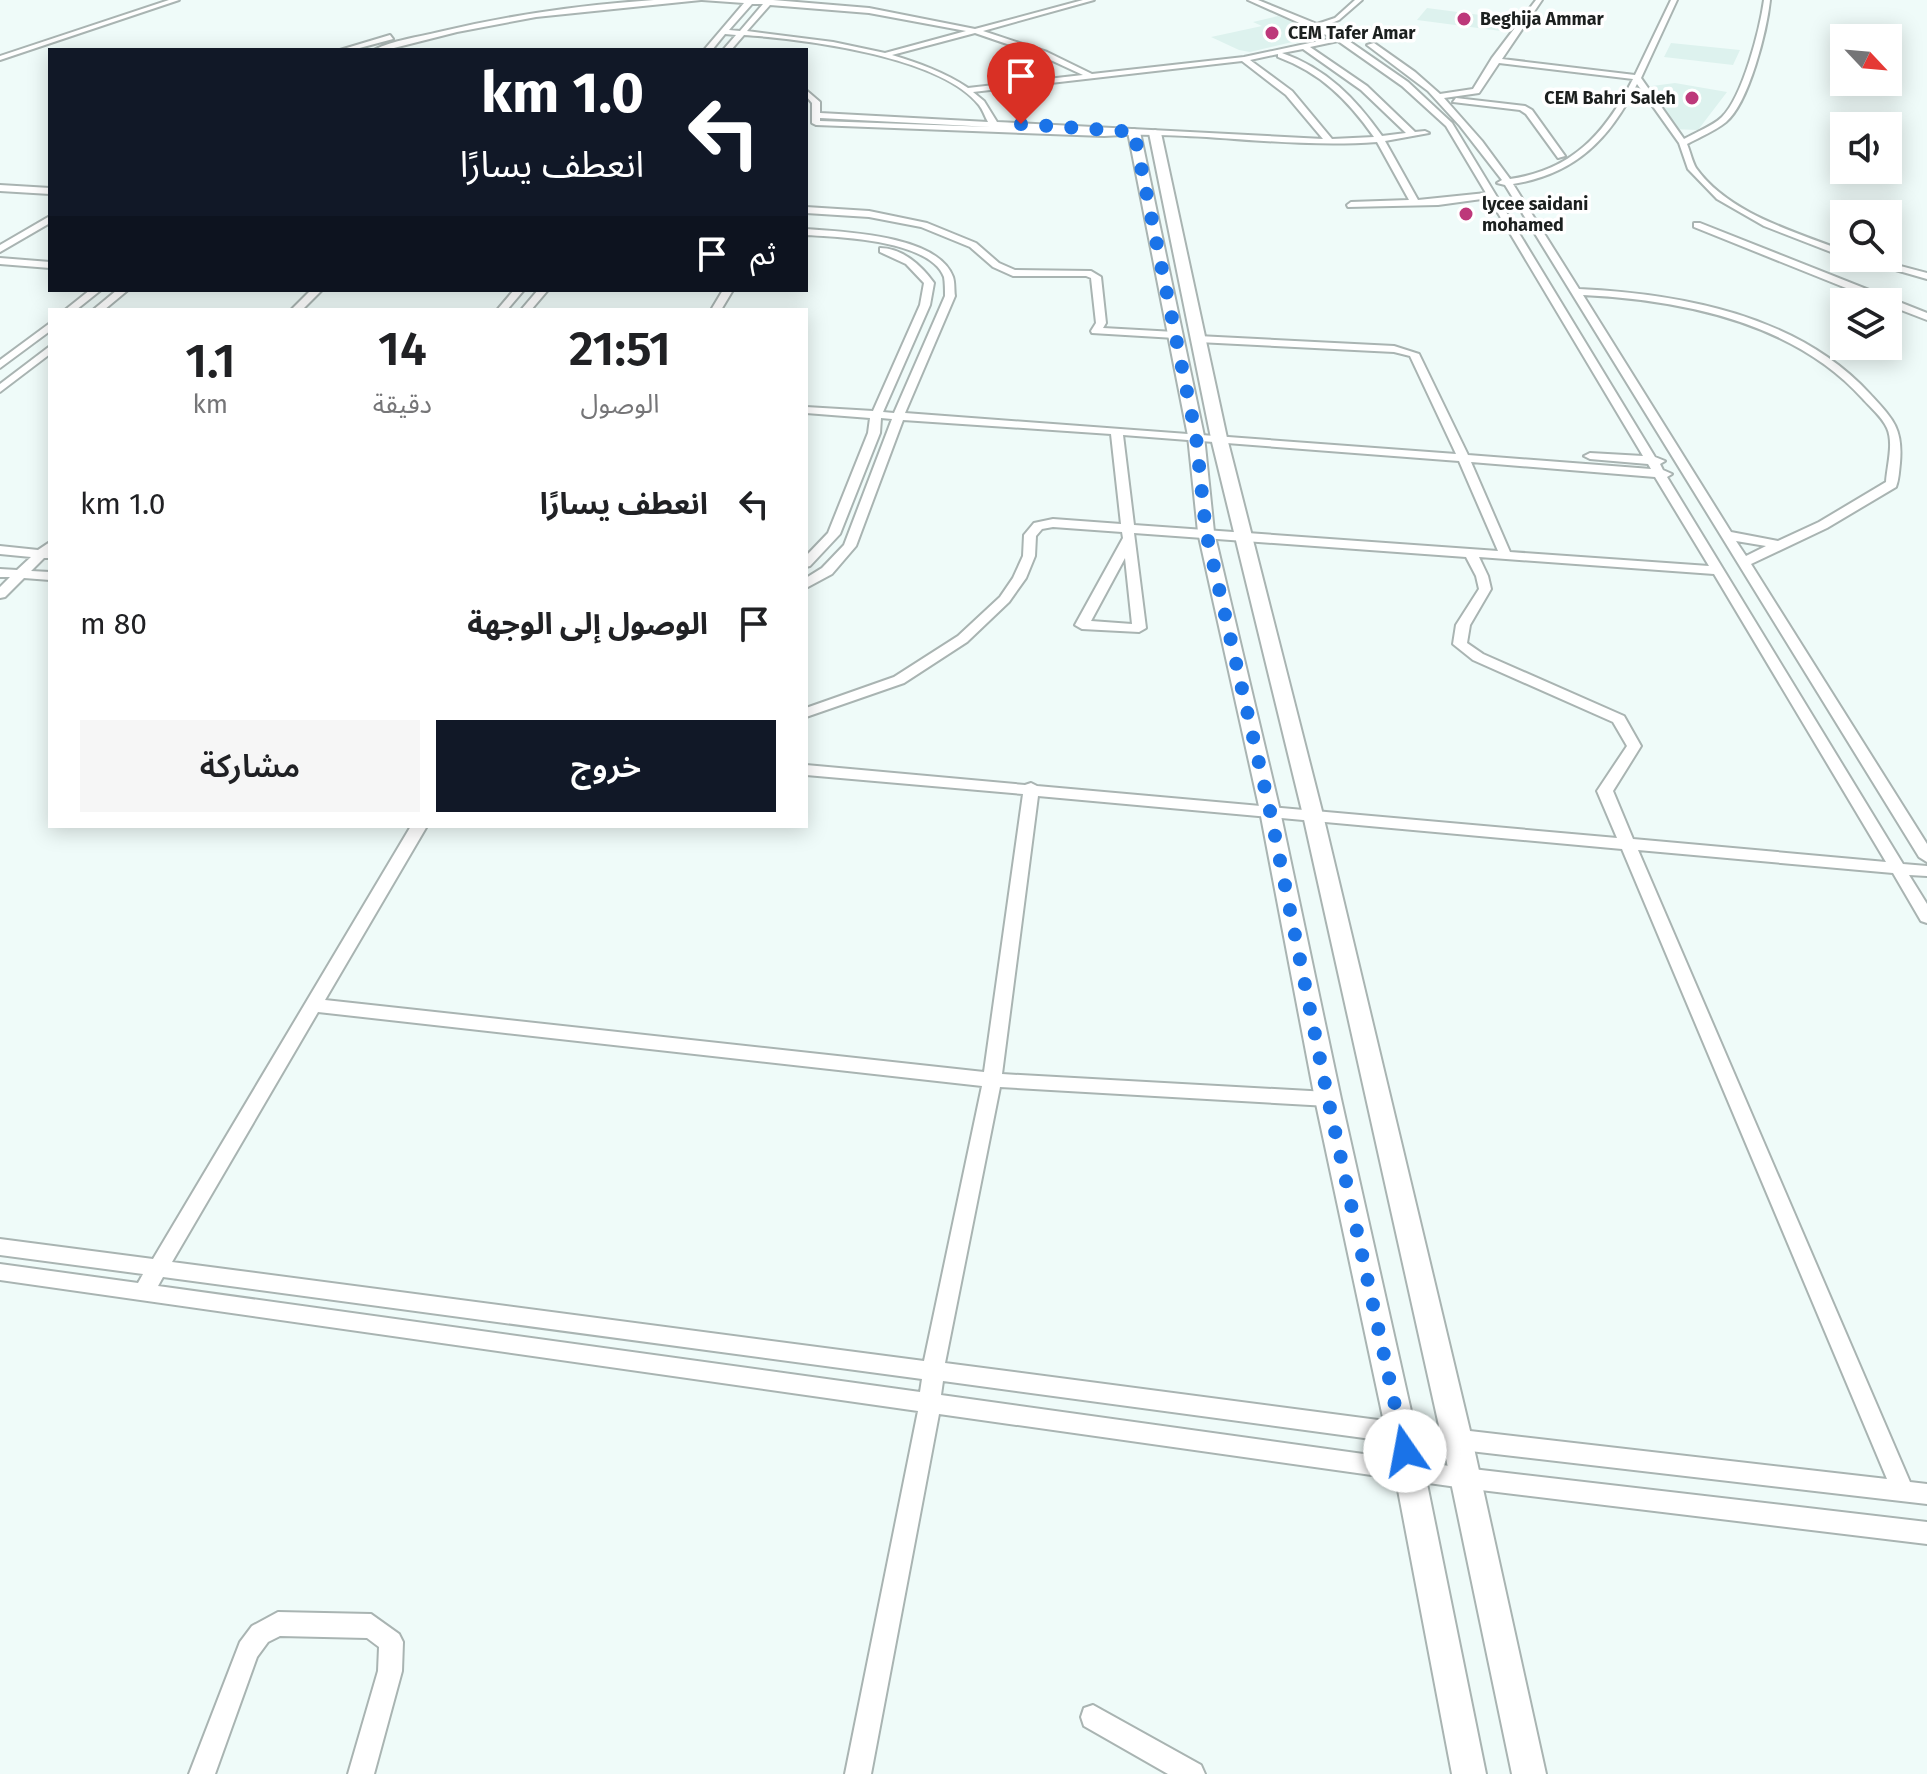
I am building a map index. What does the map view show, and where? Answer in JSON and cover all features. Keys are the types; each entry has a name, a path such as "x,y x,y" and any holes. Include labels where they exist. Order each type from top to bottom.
{"street":[{"path":"0,56 163,0"},
{"path":"0,56 176,0"},
{"path":"352,48 456,22 528,9 608,0"},
{"path":"385,48 428,36 543,13 636,2 698,0"},
{"path":"705,0 770,1 861,9 975,30 1055,58 1090,76"},
{"path":"710,48 750,0"},
{"path":"823,0 899,8 988,27 1055,48 1108,74"},
{"path":"886,55 1091,0"},
{"path":"1251,0 1343,38 1388,69 1449,125 1927,917"},
{"path":"1264,0 1328,24 1390,56 1442,97 1469,128 1508,183 1927,857"},
{"path":"1318,26 1328,24 1359,0"},
{"path":"1442,97 1476,91 1539,0"},
{"path":"1351,205 1415,203 1541,179 1579,160 1612,125 1674,0 1667,0"},
{"path":"1683,143 1724,120 1739,99 1764,24 1767,0"},
{"path":"729,48 770,1"},
{"path":"724,32 803,39 886,55 931,70 980,103 996,126"},
{"path":"965,91 1244,59 1354,36"},
{"path":"1305,47 1358,83 1413,135"},
{"path":"1276,53 1300,61 1332,85 1382,140 1415,203"},
{"path":"1244,59 1289,93 1330,142"},
{"path":"1495,60 1636,77 1683,143 1691,167 1720,197 1767,224 1830,249"},
{"path":"1332,85 1358,83"},
{"path":"808,94 816,102 816,123 996,126 1330,142 1434,134 1456,137"},
{"path":"1442,97 1522,108 1529,112 1561,156"},
{"path":"1434,134 1449,125"},
{"path":"1145,132 1206,433 1243,535 1313,815 1457,1439 1529,1774"},
{"path":"0,188 48,191"},
{"path":"0,237 48,209"},
{"path":"808,210 869,214 924,225 973,245 996,265 1013,273 1088,273 1096,277 1101,323 1096,331 1408,351 1419,360 1505,554"},
{"path":"0,249 48,220"},
{"path":"1697,225 1927,317"},
{"path":"808,232 901,244 930,257 948,276 950,296 899,413 850,546 827,571 808,583"},
{"path":"808,239 869,246 898,255 919,268 929,283 925,305 878,412 874,433 834,534 808,561"},
{"path":"0,261 48,265"},
{"path":"1902,269 1927,276"},
{"path":"73,308 93,292"},
{"path":"100,308 120,292"},
{"path":"298,308 315,292"},
{"path":"504,308 517,292"},
{"path":"528,308 541,292"},
{"path":"1576,292 1615,292 1668,300 1749,323 1819,354 1865,391 1894,431 1892,484 1823,525 1744,562"},
{"path":"0,365 10,354 48,327"},
{"path":"0,348 10,354 44,359"},
{"path":"0,389 44,359"},
{"path":"808,402 878,412"},
{"path":"808,410 899,413 1462,452 1680,462"},
{"path":"899,413 1117,433 1206,433"},
{"path":"1117,433 1139,628 1082,625 1122,551 1128,533"},
{"path":"1206,433 1206,532 1270,811 1328,1099 1409,1469 1469,1774"},
{"path":"1462,452 1689,475"},
{"path":"808,712 898,680 965,639 1008,596 1033,551 1030,535 1038,526 1053,523 1128,533 1206,532 1719,571"},
{"path":"1727,535 1779,545"},
{"path":"0,550 47,552"},
{"path":"1469,551 1485,589 1463,625 1460,644 1478,657 1619,719 1634,746 1605,791 1903,1491"},
{"path":"0,594 47,552"},
{"path":"0,573 48,576"},
{"path":"808,770 1927,871"},
{"path":"858,1774 930,1403 933,1370 992,1080 1031,788"},
{"path":"143,1293 418,828"},
{"path":"313,1005 992,1080 1328,1099"},
{"path":"0,1247 1401,1433 1927,1494"},
{"path":"0,1272 1464,1478 1927,1533"},
{"path":"202,1774 248,1650 260,1634 278,1624 371,1626 391,1642 390,1671 361,1774"},
{"path":"1093,1717 1192,1774"}],"shaded area":[{"name":"Beghija Ammar","path":"1427,8 1511,19 1501,31 1417,20"},
{"name":"CEM Tafer Amar","path":"1278,16 1317,31 1306,34 1305,39 1250,52 1211,37 1262,26 1253,22"},
{"path":"1671,43 1740,50 1733,65 1664,57"},
{"path":"1675,83 1727,92 1698,130 1672,129 1648,90 1652,86"}],"place":[{"name":"Beghija Ammar","path":"1464,19"},
{"name":"CEM Tafer Amar","path":"1272,33"},
{"name":"CEM Bahri Saleh","path":"1692,98"},
{"name":"lycee saidani mohamed","path":"1466,214"}],"route":[{"path":"1021,124 1134,132 1196,436 1206,532 1270,811 1328,1099 1405,1451"}]}
